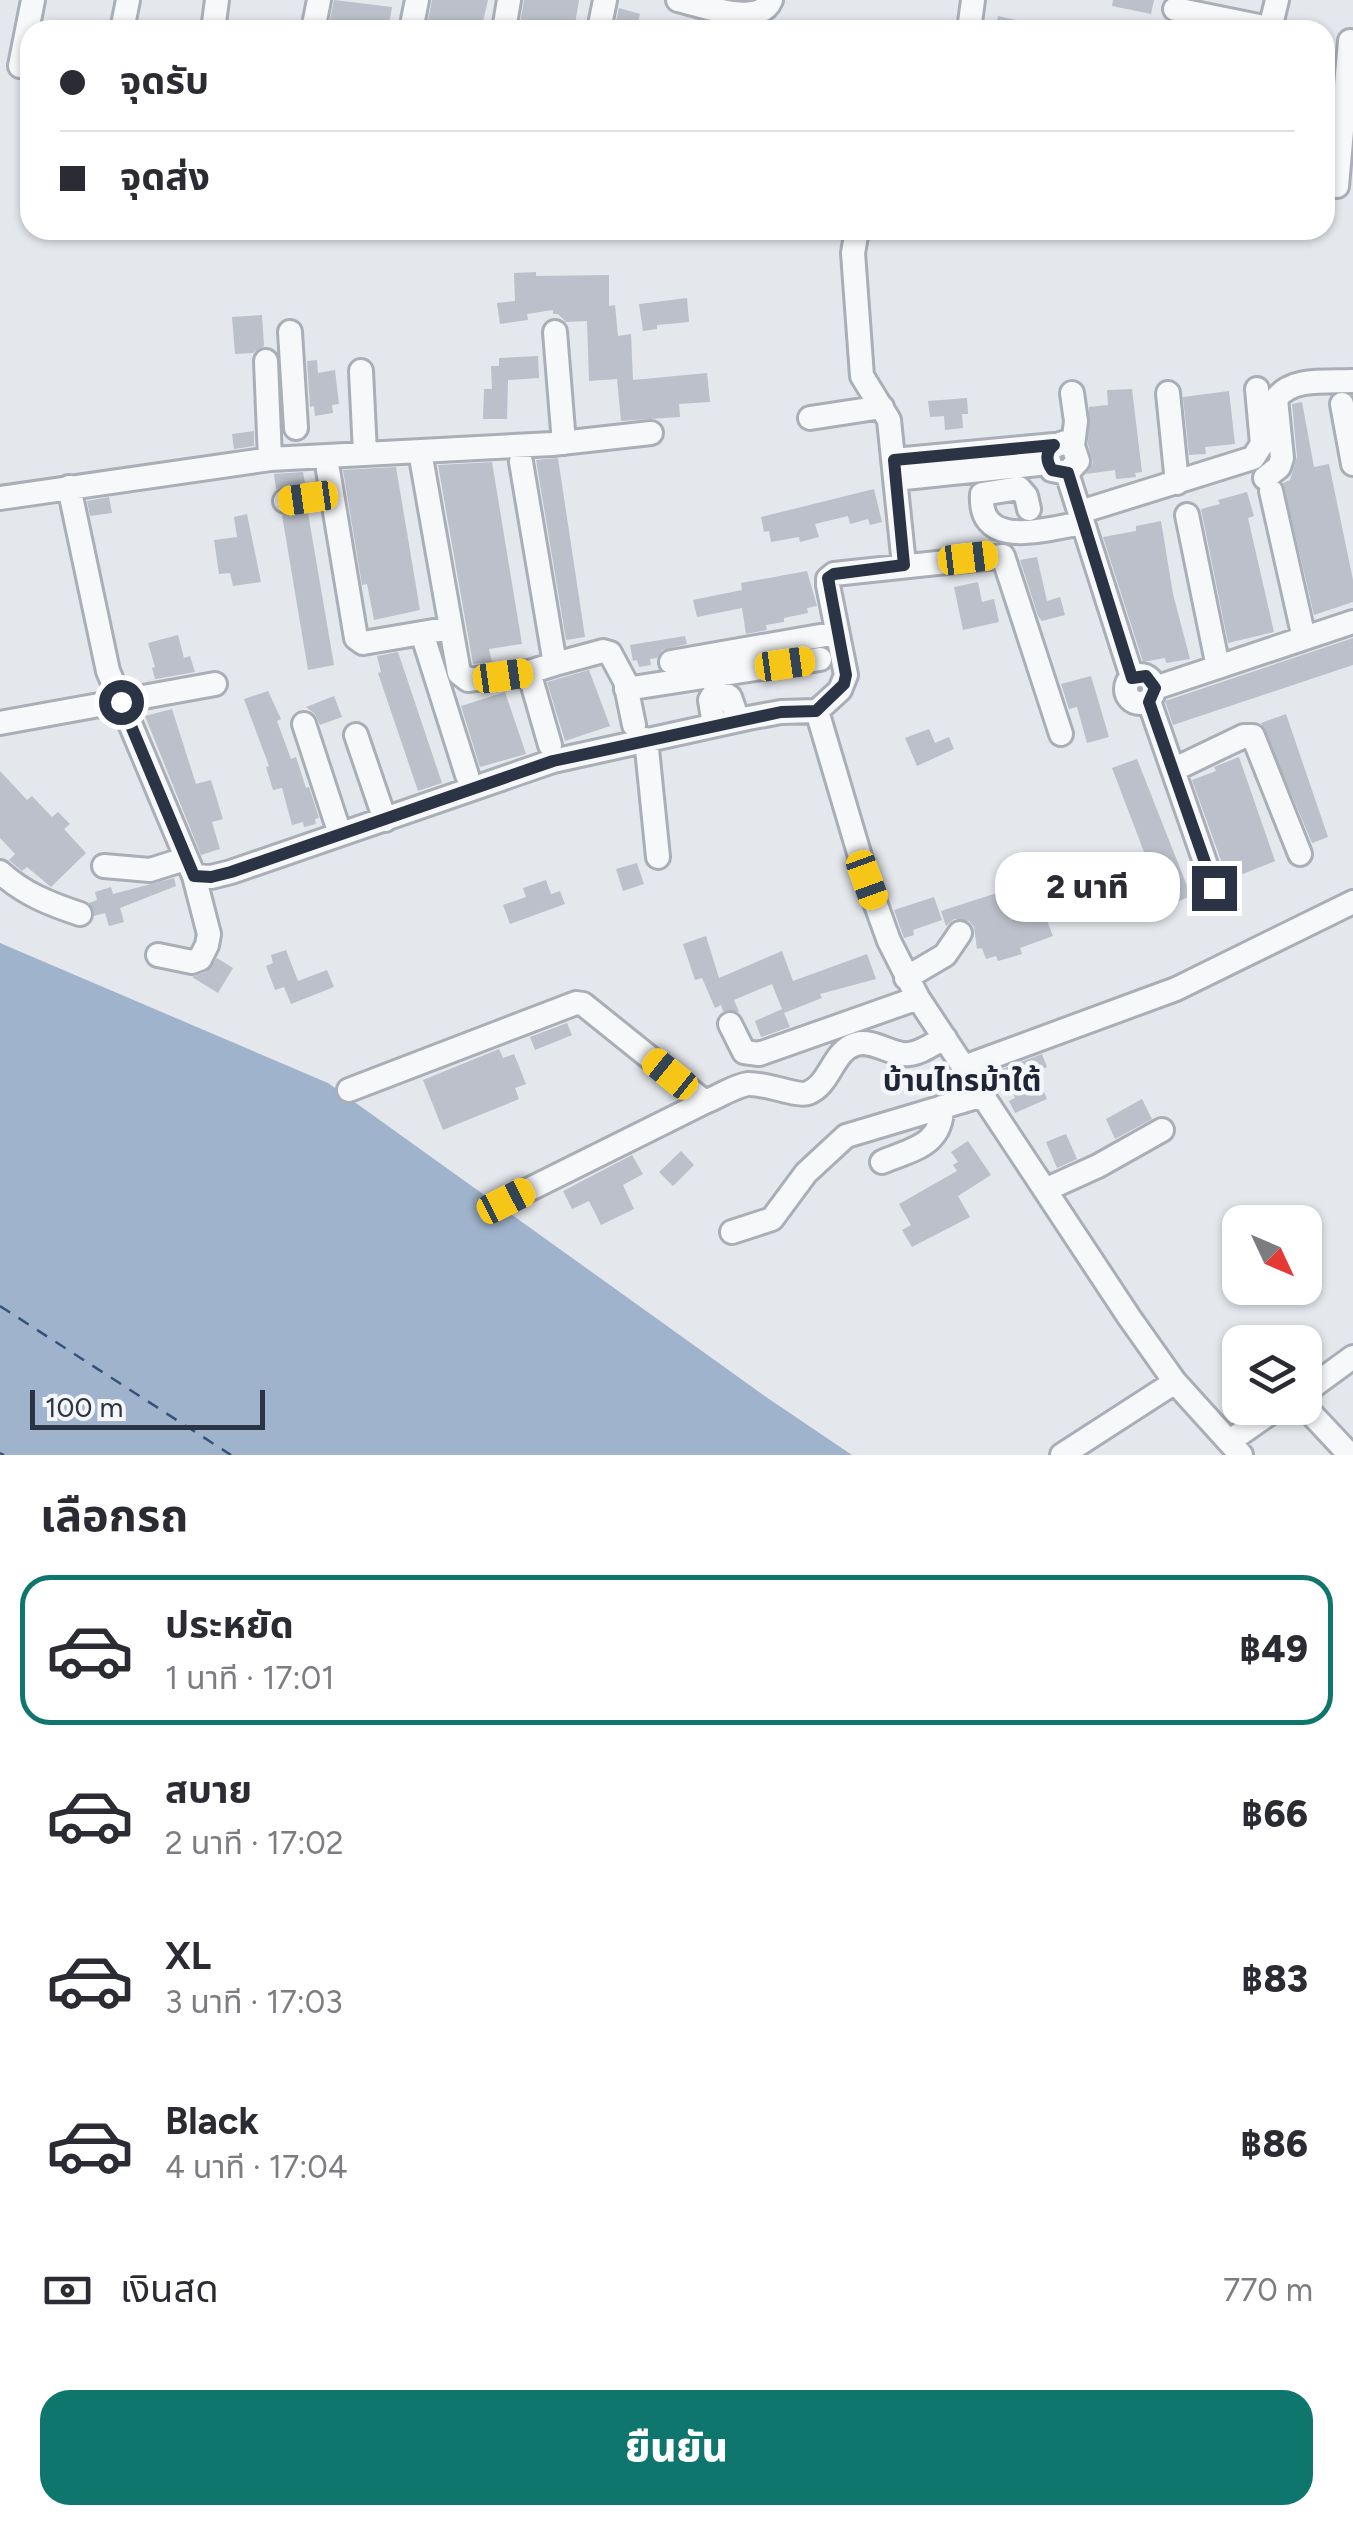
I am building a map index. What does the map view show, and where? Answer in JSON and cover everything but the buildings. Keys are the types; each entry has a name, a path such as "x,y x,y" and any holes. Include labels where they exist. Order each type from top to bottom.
{"street":[{"path":"678,0 744,15 759,14 771,0"},
{"path":"1174,11 1218,20"},
{"path":"1337,186 1351,41"},
{"path":"855,240 862,376 889,420 904,565"},
{"path":"290,332 297,444"},
{"path":"555,332 564,443"},
{"path":"266,361 270,458"},
{"path":"360,372 365,452"},
{"path":"1304,638 1268,484 1282,458 1276,399 1281,391 1306,383 1353,381"},
{"path":"1029,510 1026,496 1019,488 982,494 982,510 988,520 996,529 1008,533 1082,517 1249,461 1260,452 1262,444 1257,388"},
{"path":"1168,393 1176,483"},
{"path":"1072,394 1076,421 1060,457 1132,678 1146,676 1173,770 1214,888"},
{"path":"1342,404 1353,464"},
{"path":"810,418 882,406"},
{"path":"0,498 270,458 297,444 365,452 564,443 651,433"},
{"path":"895,470 1060,457"},
{"path":"521,462 555,664"},
{"path":"422,463 459,673 468,680 529,672 602,651 610,653 619,666 640,732 658,857"},
{"path":"284,501 330,482 356,638 363,644 451,628"},
{"path":"70,486 108,671 190,867 209,934 200,959 192,962 158,954"},
{"path":"1187,515 1218,666"},
{"path":"104,866 150,870 190,867 211,877 640,732 714,725 781,712 816,711 844,684 846,675 828,578 834,574 1003,556 1061,734"},
{"path":"1152,695 1218,666 1353,622"},
{"path":"422,633 467,775"},
{"path":"671,662 838,633"},
{"path":"626,689 715,682 820,659"},
{"path":"529,672 550,745"},
{"path":"715,682 730,697 738,720"},
{"path":"714,725 710,700 715,682"},
{"path":"0,723 215,684"},
{"path":"816,711 867,880 912,988 1175,1382 1236,1448 1260,1425"},
{"path":"304,724 340,834"},
{"path":"356,735 385,820"},
{"path":"1173,770 1244,736 1254,736 1300,854"},
{"path":"0,872 15,886 44,902 80,914"},
{"path":"964,1067 1158,997 1353,902"},
{"path":"730,1024 744,1052 760,1054 912,988 945,955 960,933"},
{"path":"348,1090 576,1003 583,1004 704,1102"},
{"path":"506,1201 744,1084 779,1087 798,1096 805,1095 826,1078 842,1052 856,1044 905,1054 945,1038"},
{"path":"732,1232 772,1219 806,1173 846,1136 983,1096"},
{"path":"882,1162 931,1140 942,1120 942,1107"},
{"path":"1045,1190 1162,1130"},
{"path":"1322,1380 1353,1357"},
{"path":"1062,1455 1175,1382"},
{"path":"1322,1425 1350,1455"}],"water":[{"path":"0,943 328,1083 852,1455 0,1455"}],"ferry route":[{"path":"0,1306 231,1455"},
{"path":"0,1453 4,1455"}],"district":[{"name":"บ้านไทรม้าใต้","path":"962,1080"}],"route":[{"path":"121,702 194,876 211,877 553,761 781,712 816,711 840,690 846,675 828,578 904,565 894,460 1054,445 1047,454 1048,463 1052,470 1068,473 1132,678 1146,676 1155,688 1149,702 1214,888"}]}
